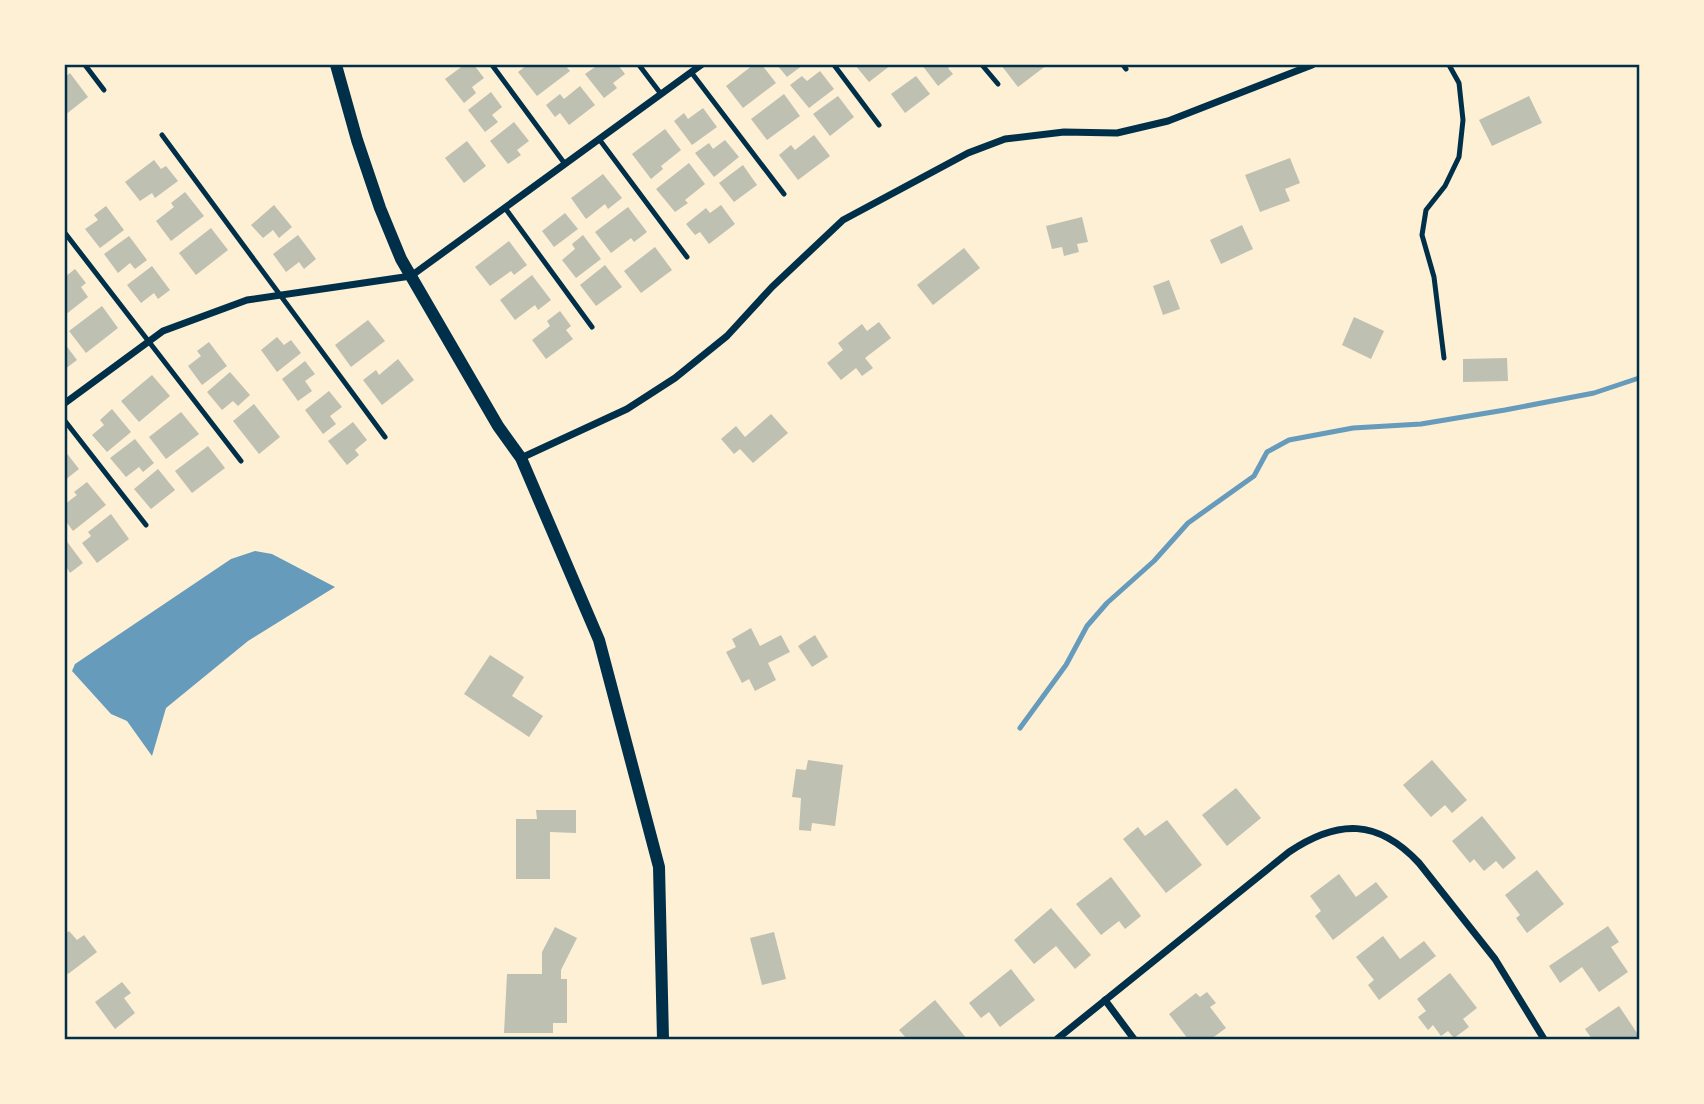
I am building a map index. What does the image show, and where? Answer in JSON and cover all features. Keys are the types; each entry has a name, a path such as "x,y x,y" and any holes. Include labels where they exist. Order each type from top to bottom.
{"street":[{"path":"336,65 375,196 401,259 498,426 521,458 599,640 659,867 663,1039"},
{"path":"65,403 163,331 247,300 411,276 701,65"},
{"path":"521,458 627,409 675,377 727,336 772,287 843,220 968,153 1005,139 1064,132 1117,133 1168,121 1312,65"},
{"path":"1057,1039 1297,847 1321,834 1338,829 1357,828 1390,837 1419,863 1495,959 1544,1039"},
{"path":"1105,1000 1135,1039"}],"lane":[{"path":"85,65 104,90"},
{"path":"492,65 565,164"},
{"path":"639,65 661,94"},
{"path":"834,65 879,125"},
{"path":"982,65 998,84"},
{"path":"1444,358 1434,277 1422,235 1426,210 1445,186 1459,157 1463,120 1459,83 1449,65"},
{"path":"691,72 784,194"},
{"path":"162,135 385,437"},
{"path":"599,139 687,257"},
{"path":"505,208 592,327"},
{"path":"65,233 241,461"},
{"path":"65,421 146,525"}],"water":[{"path":"255,551 272,554 335,587 248,641 166,708 152,756 127,721 111,714 72,671 75,664 231,559"}],"building":[{"path":"464,65 474,65 484,78 472,87 476,93 464,103 445,79"},
{"path":"527,65 565,65 570,71 537,96 518,72"},
{"path":"598,65 618,65 625,74 613,83 617,88 604,98 585,74"},
{"path":"753,65 762,65 776,83 743,108 726,86"},
{"path":"777,65 803,65 787,77"},
{"path":"855,65 891,65 869,82"},
{"path":"922,65 952,65 948,68 953,74 938,86"},
{"path":"1001,65 1047,65 1018,87"},
{"path":"820,71 834,89 809,108 790,85 802,76 807,81"},
{"path":"70,73 88,97 65,115 65,77"},
{"path":"916,76 930,94 905,113 891,94"},
{"path":"580,86 595,105 569,125 560,113 555,117 546,105 560,94 564,99"},
{"path":"491,92 502,107 492,115 498,122 485,132 468,110"},
{"path":"784,94 800,116 767,140 751,119"},
{"path":"838,96 854,117 830,136 813,114"},
{"path":"1529,96 1542,123 1492,146 1479,120"},
{"path":"703,108 717,127 692,145 674,121 684,113 688,119"},
{"path":"514,122 529,141 517,150 521,155 508,164 490,141"},
{"path":"665,129 681,150 661,166 663,169 651,179 632,154"},
{"path":"814,135 830,156 798,180 779,155 791,145 795,150"},
{"path":"725,140 739,157 714,177 695,153 709,143 713,149"},
{"path":"467,141 486,166 464,183 445,158"},
{"path":"1290,158 1300,183 1285,189 1290,201 1260,212 1245,175"},
{"path":"154,160 161,169 166,166 178,181 155,198 152,193 140,201 125,182"},
{"path":"689,163 705,184 685,200 688,203 675,212 656,189"},
{"path":"743,165 757,185 734,202 719,183"},
{"path":"603,174 622,198 608,209 605,204 586,219 571,198"},
{"path":"185,192 204,216 171,241 156,221 174,207 171,203"},
{"path":"274,205 292,227 279,238 273,230 263,238 251,225"},
{"path":"721,205 735,224 709,244 700,232 695,235 686,224 706,208 710,213"},
{"path":"106,206 124,230 100,248 85,229 98,220 94,215"},
{"path":"628,207 647,232 634,242 631,238 611,253 595,232"},
{"path":"565,213 578,229 554,247 542,231"},
{"path":"1082,217 1088,242 1077,244 1079,252 1064,256 1062,247 1052,249 1046,226"},
{"path":"1242,225 1253,249 1221,264 1210,240"},
{"path":"211,228 228,250 196,275 179,253"},
{"path":"298,235 316,259 304,269 299,262 286,272 273,254"},
{"path":"583,235 601,259 576,278 562,260 575,249 572,244"},
{"path":"129,236 147,260 135,269 130,263 118,273 104,254"},
{"path":"509,241 527,265 514,275 511,271 490,286 475,267"},
{"path":"655,247 672,270 641,293 624,271"},
{"path":"964,248 980,268 933,305 917,285"},
{"path":"605,265 622,287 596,306 580,285"},
{"path":"152,266 170,290 158,299 154,293 141,303 127,285"},
{"path":"75,269 86,283 81,287 88,297 65,315 65,277"},
{"path":"532,275 551,300 538,310 535,305 515,320 500,300"},
{"path":"1169,280 1180,309 1163,315 1153,286"},
{"path":"102,306 118,328 86,353 69,331"},
{"path":"560,311 571,326 566,330 573,339 546,359 532,340 550,326 547,321"},
{"path":"1354,317 1384,331 1371,359 1342,345"},
{"path":"368,320 385,341 351,367 335,345"},
{"path":"879,322 891,338 865,358 873,368 862,376 856,368 841,380 827,363 843,350 838,343 862,324 867,331"},
{"path":"277,337 284,345 291,340 301,353 277,372 261,350"},
{"path":"209,342 227,366 202,385 188,366 201,356 197,351"},
{"path":"65,344 77,360 65,369"},
{"path":"1507,358 1508,381 1463,382 1463,359"},
{"path":"398,359 414,380 382,405 363,380 376,370 379,375"},
{"path":"305,361 315,374 305,381 312,391 298,401 282,379"},
{"path":"230,372 250,395 238,406 233,401 222,410 207,392"},
{"path":"152,375 170,396 139,422 121,401"},
{"path":"329,391 342,407 330,416 336,424 323,434 305,410"},
{"path":"254,404 280,437 259,454 233,421"},
{"path":"112,409 131,432 107,452 92,435 104,425 100,420"},
{"path":"181,412 199,434 166,459 149,437"},
{"path":"771,414 788,433 753,463 740,449 734,454 721,439 736,426 745,437"},
{"path":"353,422 367,440 355,450 359,455 347,465 328,441"},
{"path":"135,439 154,463 143,472 139,467 126,477 110,458"},
{"path":"208,446 225,468 192,493 175,471"},
{"path":"65,451 79,469 65,480"},
{"path":"158,469 175,490 151,509 134,489"},
{"path":"87,482 106,505 73,531 65,520 65,504 77,495 74,492"},
{"path":"111,514 129,539 97,563 82,543 91,536 88,532"},
{"path":"65,539 83,563 70,573 65,569"},
{"path":"751,628 760,646 781,635 790,652 768,663 776,680 755,691 749,679 742,683 726,652 736,647 732,639"},
{"path":"815,635 828,657 812,667 798,646"},
{"path":"490,655 524,677 512,696 543,716 529,737 464,694"},
{"path":"808,760 843,765 835,826 812,823 811,831 799,830 801,798 792,797 796,769 806,770"},
{"path":"1432,760 1467,800 1452,813 1445,805 1431,817 1403,785"},
{"path":"1236,788 1261,818 1227,846 1202,815"},
{"path":"536,810 576,810 576,833 550,832 550,879 516,879 516,819 537,819"},
{"path":"1482,816 1516,858 1503,869 1496,861 1484,871 1474,859 1470,863 1452,841"},
{"path":"1167,820 1202,865 1166,893 1123,839 1138,827 1145,836"},
{"path":"1537,870 1564,904 1527,933 1516,918 1520,915 1505,895"},
{"path":"1339,874 1356,897 1376,882 1388,897 1333,940 1315,916 1321,911 1310,896"},
{"path":"1111,877 1141,916 1125,929 1119,921 1101,935 1076,904"},
{"path":"1051,908 1091,955 1075,969 1056,946 1034,964 1014,940"},
{"path":"1608,926 1619,942 1611,947 1628,972 1599,992 1582,967 1560,983 1549,966"},
{"path":"555,927 577,938 561,970 561,979 567,979 567,1023 553,1023 553,1033 504,1033 507,974 542,974 542,952"},
{"path":"69,931 77,940 84,935 97,952 68,974 65,969 65,934"},
{"path":"774,932 786,979 762,985 750,938"},
{"path":"1383,936 1400,959 1424,941 1436,956 1379,1000 1368,985 1374,980 1356,957"},
{"path":"1011,969 1035,1000 1000,1027 989,1012 981,1018 969,1003"},
{"path":"1450,973 1477,1008 1463,1019 1469,1027 1454,1038 1448,1031 1441,1036 1433,1025 1428,1030 1418,1017 1426,1011 1417,999"},
{"path":"122,982 131,993 124,998 135,1013 115,1029 95,1002"},
{"path":"1207,992 1216,1003 1210,1007 1226,1028 1211,1039 1188,1039 1169,1014 1196,993 1200,997"},
{"path":"935,1000 967,1039 907,1039 899,1030"},
{"path":"1619,1006 1639,1039 1592,1039 1585,1029"}],"waterway":[{"path":"1020,728 1066,665 1087,626 1107,603 1154,561 1188,523 1254,476 1267,452 1289,440 1353,428 1421,424 1505,410 1594,393 1639,378"}]}
